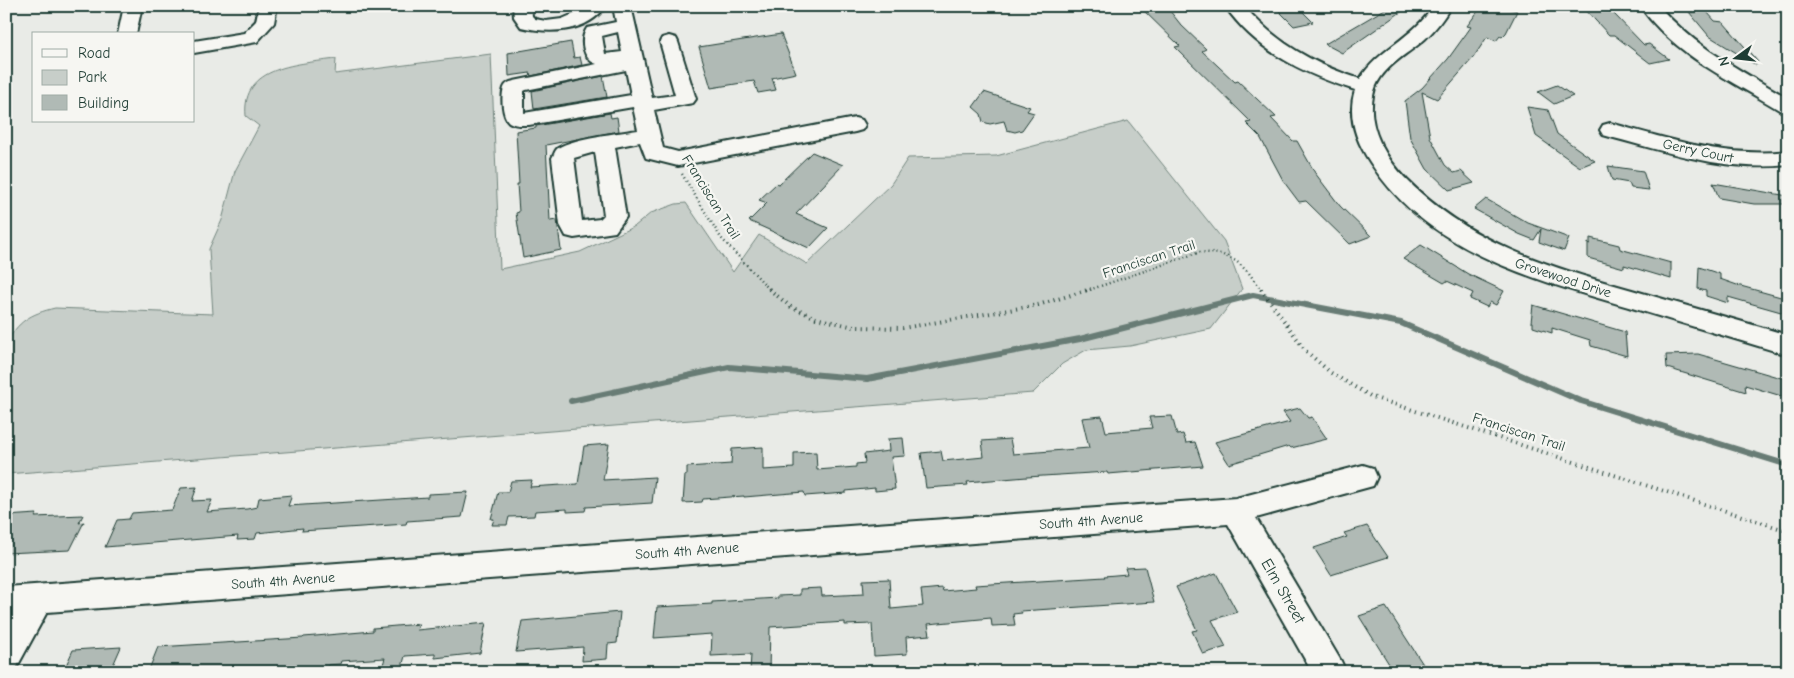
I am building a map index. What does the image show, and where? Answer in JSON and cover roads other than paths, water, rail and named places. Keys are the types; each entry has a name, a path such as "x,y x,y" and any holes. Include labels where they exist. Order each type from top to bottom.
{"street":[{"path":"127,32 133,6"},
{"path":"195,47 250,38 265,23 268,6"},
{"path":"522,6 523,17 528,23 545,26 578,21 591,14 597,6"},
{"path":"1234,6 1261,36 1291,59 1320,73 1366,87"},
{"name":"Grovewood Drive","path":"1442,6 1435,17 1414,38 1378,67 1366,87 1362,102 1362,120 1370,143 1383,167 1401,188 1423,209 1470,241 1545,275 1788,345"},
{"path":"1649,6 1662,24 1689,46 1788,107"},
{"path":"634,60 604,61 595,56 592,39 594,32 625,16 634,60 642,103 653,153 673,159 855,125"},
{"path":"634,60 514,88 514,114 518,119 529,119 686,98 669,42"},
{"name":"Gerry Court","path":"1610,130 1716,157 1748,161 1788,158"},
{"path":"604,143 650,138"},
{"name":"South 4th Avenue","path":"6,601 1236,511 1363,477"},
{"name":"Elm Street","path":"1236,511 1330,672"},
{"path":"6,656 38,599"}],"waterway":[{"path":"571,401 729,367 867,379 1080,339 1253,295 1401,323 1581,401 1788,465"}]}
